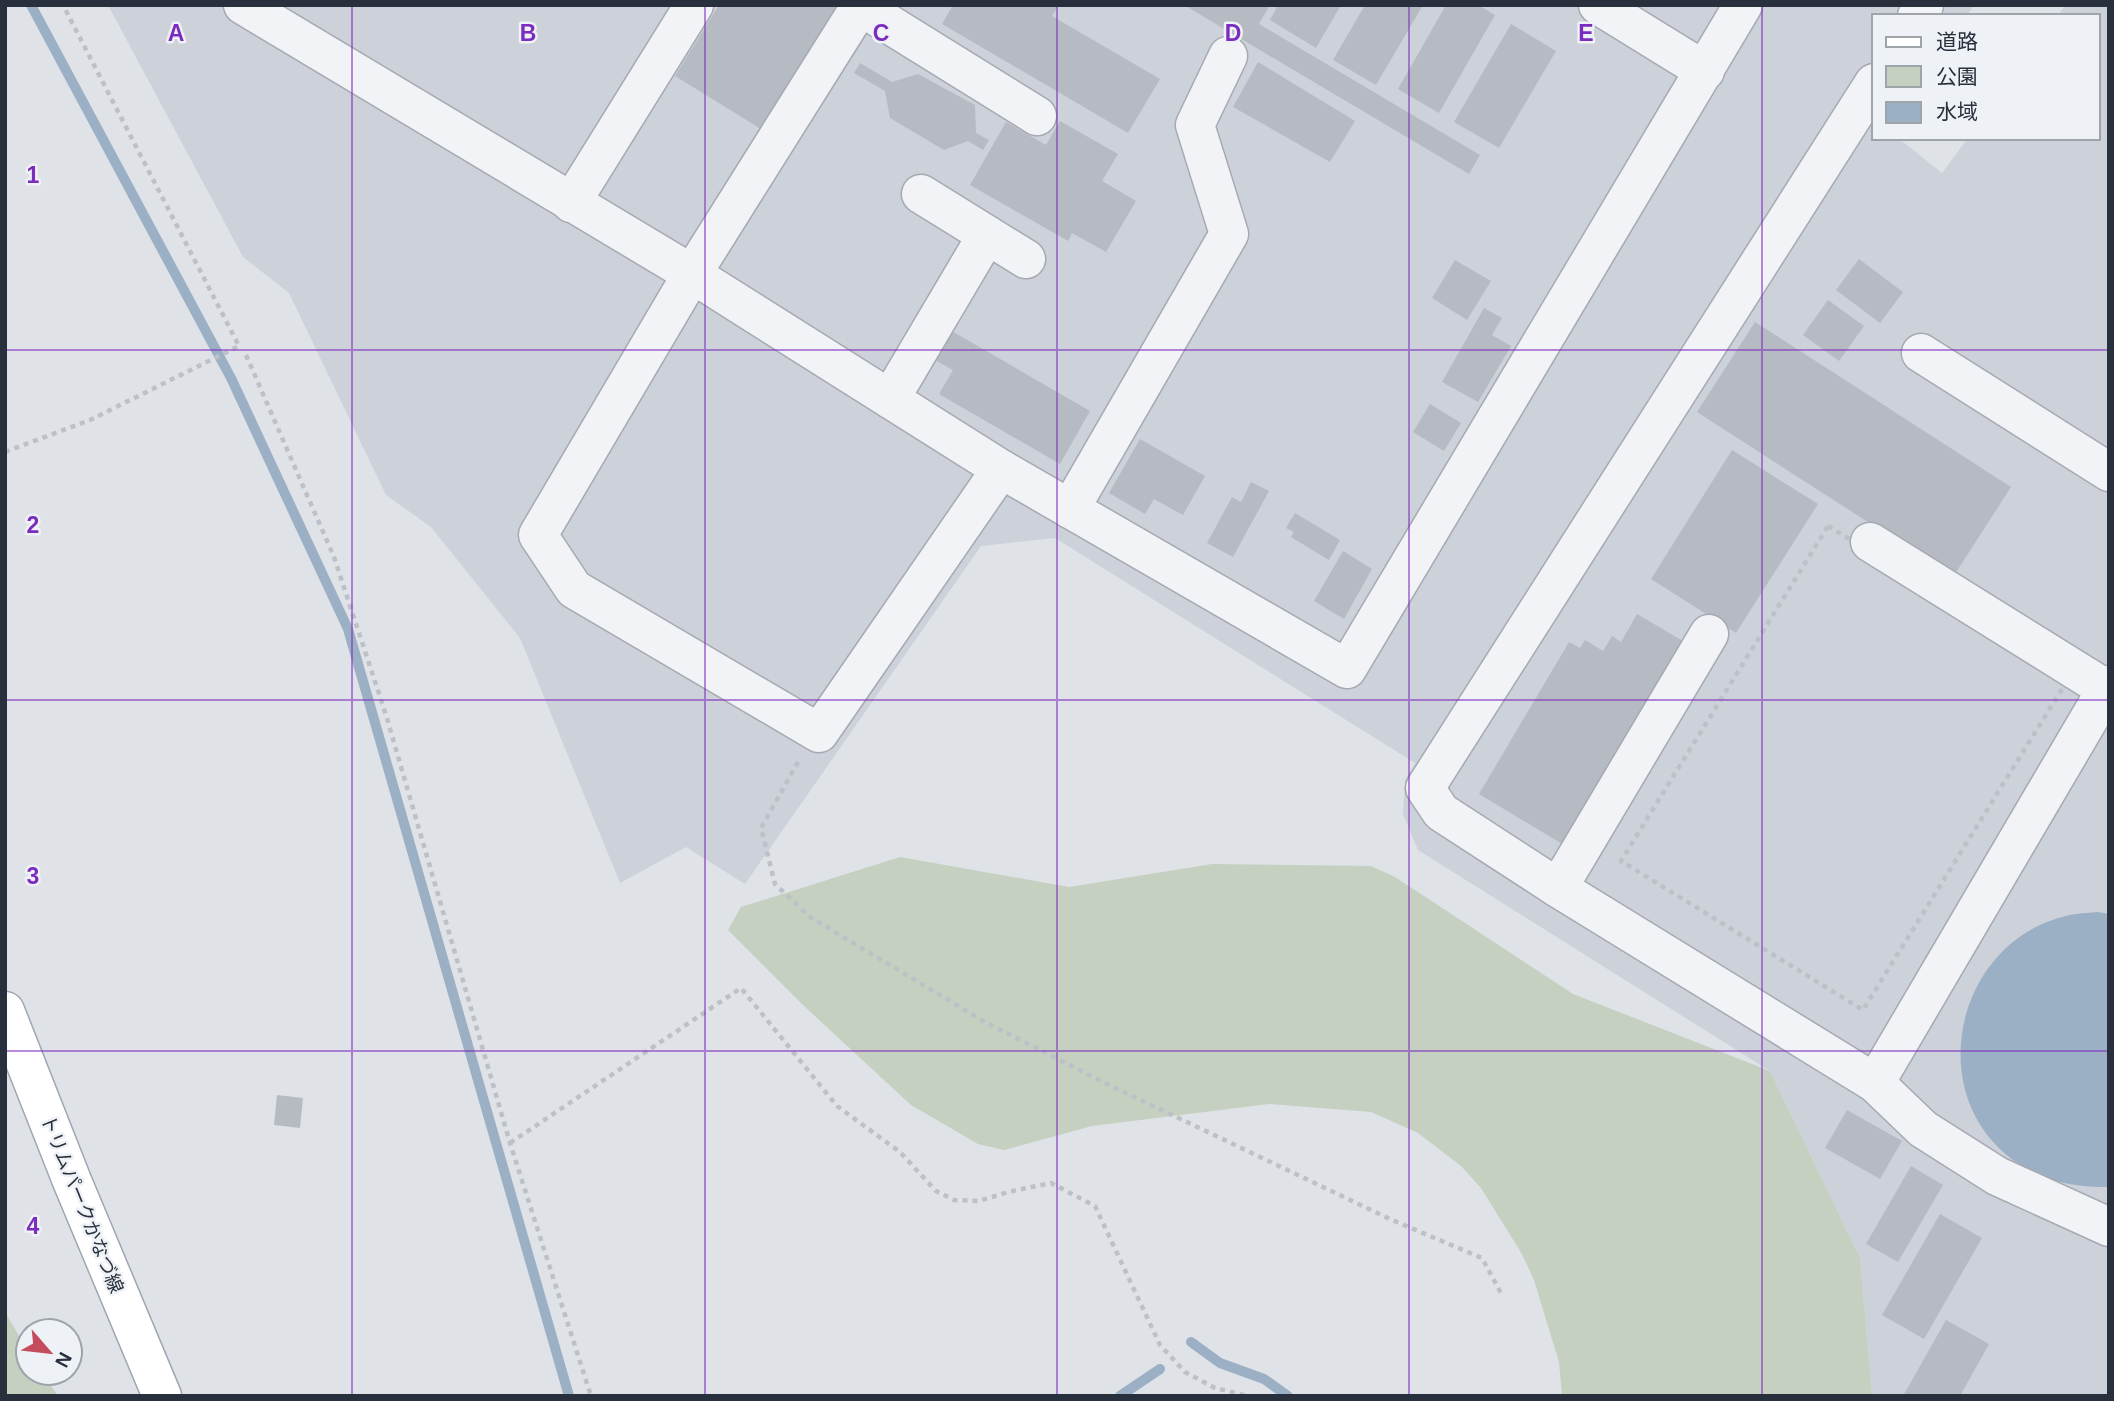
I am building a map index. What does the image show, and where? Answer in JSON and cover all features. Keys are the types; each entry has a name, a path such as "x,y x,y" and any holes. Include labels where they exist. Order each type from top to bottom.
{"main road":[{"name":"トリムパークかなづ線","path":"5,1011 72,1181 162,1396"}],"lane":[{"path":"243,5 692,274 1001,469 1347,669 1743,5"},
{"path":"571,203 694,5"},
{"path":"1598,5 1705,71"},
{"path":"1001,469 818,733 574,589 538,535 692,274 860,6 1037,116"},
{"path":"1070,509 1229,234 1195,125 1228,55"},
{"path":"1872,86 1424,788 1441,812 1558,888 1875,1083 1923,1129 1997,1176 2109,1227"},
{"path":"921,194 1026,259"},
{"path":"890,399 987,235"},
{"path":"1921,353 2109,472"},
{"path":"1870,542 2108,687 1875,1083"},
{"path":"1558,888 1709,634"}],"path":[{"path":"5,452 90,420 239,346 63,5"},
{"path":"246,355 334,557 386,715 510,1143 591,1396"},
{"path":"1828,526 2070,676 1863,1010 1621,860 1828,526"},
{"path":"818,733 789,775 761,828 775,884 810,917 985,1022 1392,1220 1482,1258 1501,1293"},
{"path":"510,1143 741,988 837,1106 900,1152 936,1191 954,1200 979,1201 1051,1183 1094,1206 1160,1345 1185,1372 1215,1388 1248,1396"}],"shaded area":[{"path":"108,5 1974,5 1968,14 1872,14 1872,140 1901,140 1942,173 1967,140 2100,140 2100,14 2059,14 2065,5 2109,5 2109,1396 1872,1396 1860,1258 1770,1071 1418,850 1403,814 1405,780 1415,763 1055,538 981,546 745,884 686,847 620,883 520,638 431,527 386,495 289,293 243,257"}],"green space":[{"path":"900,857 1069,887 1212,864 1371,866 1395,877 1573,994 1770,1071 1860,1258 1872,1396 1562,1396 1559,1362 1534,1280 1522,1254 1481,1188 1461,1166 1418,1133 1371,1112 1269,1104 1092,1126 1004,1150 978,1144 911,1105 804,1006 728,930 741,907"},
{"path":"5,1312 14,1327 14,1387 52,1387 58,1396 5,1396"}],"water":[{"path":"2098,912 2109,914 2109,1187 2064,1183 2022,1166 1990,1138 1970,1104 1961,1066 1963,1028 1975,990 1997,958 2027,932 2066,916"}],"building":[{"path":"719,5 839,5 761,129 675,76"},
{"path":"953,5 1059,5 1052,16 1160,79 1128,133 942,24"},
{"path":"1184,5 1270,5 1259,24 1480,155 1469,174"},
{"path":"1278,5 1341,5 1316,48 1270,20"},
{"path":"1365,5 1423,5 1376,85 1333,60"},
{"path":"1446,5 1478,5 1495,15 1439,113 1398,89"},
{"path":"1511,24 1556,51 1499,148 1454,122"},
{"path":"1258,62 1355,121 1330,162 1233,107"},
{"path":"860,63 892,82 918,74 975,105 976,133 989,140 983,150 968,141 944,150 890,118 885,91 854,73"},
{"path":"1060,121 1118,154 1102,181 1136,201 1106,252 1072,233 1068,241 970,185 1006,122 1046,145"},
{"path":"1859,259 1903,292 1880,323 1836,290"},
{"path":"1455,260 1491,281 1467,320 1432,298"},
{"path":"1828,300 1864,326 1839,361 1803,335"},
{"path":"1484,308 1502,318 1492,335 1511,346 1478,402 1442,382"},
{"path":"1755,322 2011,487 1953,577 1697,412"},
{"path":"950,330 1090,411 1060,464 939,394 953,370 933,359"},
{"path":"1430,404 1461,423 1444,451 1413,432"},
{"path":"1140,439 1205,476 1183,515 1154,499 1145,514 1109,493"},
{"path":"1732,450 1818,504 1736,633 1651,579"},
{"path":"1251,482 1269,491 1233,557 1207,543 1232,497 1241,502"},
{"path":"1295,513 1340,540 1329,560 1291,537 1294,532 1286,528"},
{"path":"1343,551 1372,569 1344,619 1314,601"},
{"path":"1637,614 1683,641 1564,845 1479,794 1569,642 1580,648 1585,640 1603,651 1612,636 1621,642"},
{"path":"277,1095 303,1098 300,1128 274,1125"},
{"path":"1847,1110 1902,1141 1880,1179 1825,1148"},
{"path":"1911,1166 1943,1185 1898,1262 1866,1244"},
{"path":"1940,1214 1982,1238 1924,1339 1882,1315"},
{"path":"1946,1320 1989,1344 1960,1396 1903,1396"}],"waterway":[{"path":"31,5 231,378 348,629 569,1396"},
{"path":"1191,1342 1220,1363 1264,1379 1288,1396"},
{"path":"1120,1396 1160,1369"}]}
